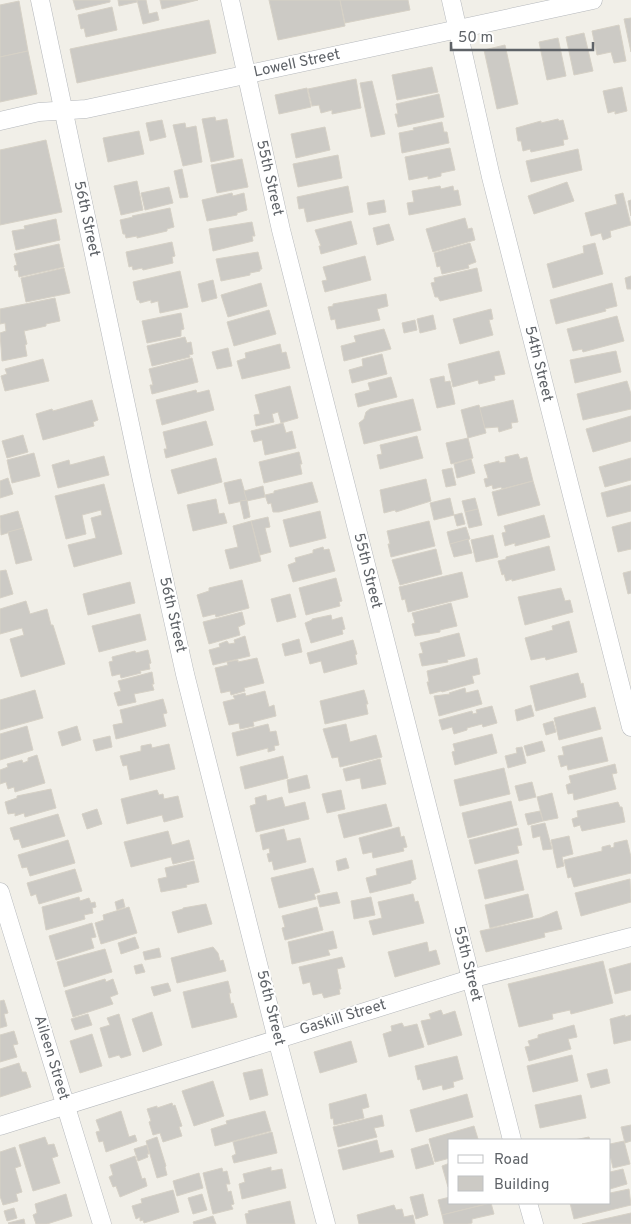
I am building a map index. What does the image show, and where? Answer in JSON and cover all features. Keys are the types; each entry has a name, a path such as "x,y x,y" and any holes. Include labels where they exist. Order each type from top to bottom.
{"street":[{"name":"56th Street","path":"40,0 185,674 326,1224"},
{"name":"55th Street","path":"230,0 283,239 512,1139"},
{"name":"54th Street","path":"451,0 491,177 631,727"},
{"name":"Lowell Street","path":"0,121 39,112 86,110 593,0"},
{"name":"Aileen Street","path":"0,892 102,1224"},
{"name":"Gaskill Street","path":"0,1126 470,979 631,937"},
{"path":"528,1204 534,1224"}],"building":[{"path":"73,0 110,0 110,2 76,10"},
{"path":"118,0 137,0 137,2 119,6"},
{"path":"137,0 146,0 149,14 157,12 159,20 143,24"},
{"path":"160,0 198,0 162,9"},
{"path":"269,0 340,0 345,26 278,40"},
{"path":"340,0 408,0 410,10 345,23"},
{"path":"19,1 28,51 0,57 0,5"},
{"path":"112,7 117,30 86,37 84,28 81,29 78,15"},
{"path":"631,18 631,52 624,19"},
{"path":"209,20 216,53 77,83 70,49"},
{"path":"619,25 626,61 614,63 611,52 597,55 592,31"},
{"path":"584,33 593,71 574,75 566,37"},
{"path":"558,38 566,76 547,80 539,42"},
{"path":"505,45 518,104 497,109 484,50"},
{"path":"28,51 37,94 0,102 0,57"},
{"path":"432,67 438,92 397,100 392,75"},
{"path":"356,79 361,108 332,114 332,110 321,113 319,105 312,106 308,89"},
{"path":"372,81 385,134 371,137 360,83"},
{"path":"622,87 627,111 615,114 615,111 608,113 603,91"},
{"path":"307,88 311,107 279,114 275,95"},
{"path":"439,94 444,117 398,127 395,114 398,114 396,104"},
{"path":"215,117 216,121 227,119 234,157 211,162 202,119"},
{"path":"558,119 559,121 563,120 568,139 563,140 564,145 531,152 530,149 523,151 521,141 518,141 516,128 541,121 541,123"},
{"path":"162,120 166,137 150,141 146,123"},
{"path":"442,122 444,132 447,132 449,143 402,153 399,133"},
{"path":"185,123 186,128 196,126 202,162 183,166 173,125"},
{"path":"325,127 330,150 296,158 291,134"},
{"path":"139,131 144,154 108,162 103,138"},
{"path":"46,140 62,212 0,225 0,150"},
{"path":"450,148 455,170 441,173 441,176 428,179 428,176 409,180 405,157"},
{"path":"578,149 582,170 531,182 526,161"},
{"path":"338,155 342,178 298,187 293,164"},
{"path":"242,159 248,187 217,193 211,165"},
{"path":"182,169 188,197 180,198 174,171"},
{"path":"137,181 143,210 121,215 114,186"},
{"path":"567,182 574,201 534,214 528,196"},
{"path":"348,186 353,212 307,222 304,208 299,209 297,197"},
{"path":"440,186 441,189 453,186 454,191 458,190 461,205 409,215 407,203 414,202 412,191"},
{"path":"169,187 173,203 145,210 141,193"},
{"path":"232,193 233,196 244,193 247,210 237,213 237,215 207,221 202,200"},
{"path":"623,193 631,225 610,231 611,237 603,240 601,233 591,236 585,213 617,204 615,195"},
{"path":"384,200 386,212 369,215 367,203"},
{"path":"631,200 631,216 628,201"},
{"path":"170,208 174,227 167,229 167,231 137,238 137,236 126,238 125,234 123,234 120,220"},
{"path":"465,218 468,229 472,228 475,240 433,252 426,229"},
{"path":"56,219 60,240 16,250 12,231 25,229 24,226"},
{"path":"351,221 357,244 321,254 319,246 321,246 315,230"},
{"path":"252,222 255,236 252,236 253,241 213,251 209,229"},
{"path":"389,224 394,240 377,245 373,228"},
{"path":"172,242 175,256 172,257 173,263 143,270 142,268 133,270 132,266 129,267 126,252"},
{"path":"470,243 476,262 468,265 469,268 442,274 440,266 437,267 434,253"},
{"path":"595,243 603,274 553,288 547,264 584,253 583,246"},
{"path":"59,244 64,267 19,277 18,270 15,271 14,266 17,265 14,254"},
{"path":"258,252 262,269 260,271 221,281 216,259"},
{"path":"365,256 371,280 325,292 322,281 327,280 323,267"},
{"path":"64,268 70,293 26,302 21,278"},
{"path":"477,268 482,291 440,301 438,297 435,297 431,283 435,282 434,278"},
{"path":"180,271 188,307 160,313 158,301 151,303 151,300 140,303 137,300 133,282"},
{"path":"631,276 631,289 627,289 625,278"},
{"path":"213,280 217,298 202,302 198,284"},
{"path":"261,283 267,306 228,317 221,295"},
{"path":"612,283 617,306 605,309 606,311 556,324 550,300"},
{"path":"386,294 388,306 377,309 380,320 337,329 335,319 331,320 328,307 333,306 333,304"},
{"path":"55,298 60,321 24,331 27,356 2,361 0,333 6,331 5,323 0,324 0,309"},
{"path":"491,309 493,319 489,320 493,335 460,344 453,319"},
{"path":"269,310 276,334 234,346 227,322"},
{"path":"181,313 184,329 181,330 181,336 147,343 142,321"},
{"path":"433,315 436,329 420,333 417,319"},
{"path":"617,316 624,341 583,352 582,349 573,351 567,329"},
{"path":"415,320 417,330 404,333 402,323"},
{"path":"384,329 391,349 344,361 341,346 356,342 354,336"},
{"path":"185,337 187,343 191,342 193,354 189,355 190,357 152,366 147,346"},
{"path":"280,344 282,353 286,352 290,368 242,379 237,361 246,358 245,353"},
{"path":"228,348 232,366 217,369 212,352"},
{"path":"499,351 505,374 494,376 495,380 479,384 478,380 453,387 448,364"},
{"path":"616,351 621,372 575,383 570,360"},
{"path":"382,354 387,374 352,383 349,370 363,366 362,359"},
{"path":"192,358 198,382 152,394 150,385 153,385 149,369"},
{"path":"43,359 49,381 5,391 1,376 7,374 5,369"},
{"path":"444,376 445,382 450,381 455,404 437,408 430,379"},
{"path":"391,377 397,397 358,407 355,394 370,390 368,383"},
{"path":"627,381 631,394 631,409 583,420 577,394"},
{"path":"290,386 298,418 281,423 278,412 272,414 274,422 256,426 254,415 260,414 255,395"},
{"path":"196,390 197,393 209,390 214,410 162,425 156,400"},
{"path":"413,399 421,430 364,444 359,423 364,419 366,412 370,409"},
{"path":"92,400 98,420 93,422 94,426 43,440 36,414"},
{"path":"513,400 518,422 511,423 512,428 499,432 498,427 485,428 479,408"},
{"path":"479,405 486,433 468,438 461,410"},
{"path":"631,416 631,441 593,452 586,429"},
{"path":"206,421 213,445 166,458 164,449 167,449 163,432"},
{"path":"283,423 286,433 292,431 296,448 265,455 262,440 254,442 251,431"},
{"path":"23,435 28,452 7,458 2,441"},
{"path":"417,436 423,458 380,469 377,455 382,454 380,445"},
{"path":"468,438 473,458 451,464 446,443"},
{"path":"299,452 302,474 264,483 259,462"},
{"path":"34,453 40,476 12,483 7,460"},
{"path":"518,454 520,459 527,457 533,481 502,489 501,487 493,489 492,485 486,487 484,479 488,478 484,465 499,461 499,463 506,462 505,457"},
{"path":"104,456 109,475 58,488 52,465 69,460 70,465"},
{"path":"216,458 222,482 178,494 171,470"},
{"path":"631,458 631,480 605,487 599,467"},
{"path":"471,459 475,473 457,478 454,464"},
{"path":"452,468 456,485 446,487 442,470"},
{"path":"8,478 13,494 0,498 0,481"},
{"path":"241,479 247,500 229,504 224,483"},
{"path":"426,479 431,501 396,512 395,510 384,513 380,490"},
{"path":"533,481 540,505 498,516 492,492"},
{"path":"312,482 318,502 273,512 271,503 268,504 265,495"},
{"path":"104,484 122,554 74,567 68,545 96,538 91,518 102,515 101,510 82,515 86,534 66,539 55,496"},
{"path":"631,485 631,511 607,517 601,493"},
{"path":"263,486 265,497 247,501 244,491"},
{"path":"450,498 454,515 434,520 430,503"},
{"path":"475,498 478,509 465,512 462,501"},
{"path":"216,499 219,514 224,513 227,523 193,531 187,505"},
{"path":"247,500 250,517 244,519 240,501"},
{"path":"478,509 482,525 469,528 465,512"},
{"path":"18,511 23,528 1,535 0,516"},
{"path":"320,511 326,538 290,547 283,520"},
{"path":"462,513 465,524 457,526 454,515"},
{"path":"544,515 550,537 515,546 515,543 505,546 502,533 506,532 504,526"},
{"path":"268,517 270,527 265,528 271,552 260,555 251,521"},
{"path":"251,521 261,561 230,569 225,550 238,547 233,526"},
{"path":"429,521 435,546 391,557 387,531"},
{"path":"631,522 631,549 618,552 612,527"},
{"path":"466,527 470,539 450,544 447,532"},
{"path":"23,528 32,560 16,564 8,532"},
{"path":"493,535 498,557 476,562 471,540"},
{"path":"468,539 472,553 454,557 450,544"},
{"path":"549,546 555,570 506,581 498,561 506,559 506,557"},
{"path":"323,547 324,550 329,549 335,571 293,582 288,565 296,562 295,558 313,553 313,550"},
{"path":"436,549 442,574 400,585 392,560"},
{"path":"6,570 13,594 0,598 0,571"},
{"path":"631,571 631,593 628,594 623,573"},
{"path":"462,572 468,597 408,612 405,599 402,600 399,587"},
{"path":"336,578 342,601 339,602 340,606 306,615 299,588"},
{"path":"242,580 249,608 216,617 215,614 203,617 197,595 209,591 209,588"},
{"path":"130,582 135,603 88,615 83,594"},
{"path":"561,588 565,601 570,600 573,612 525,625 518,597"},
{"path":"290,594 296,617 277,622 271,599"},
{"path":"26,601 30,614 47,609 65,664 21,677 10,639 24,635 22,628 0,634 0,609"},
{"path":"451,603 457,626 440,630 440,632 415,636 412,624 415,623 412,613"},
{"path":"242,612 245,624 238,627 240,635 209,644 203,622"},
{"path":"140,614 146,640 99,652 92,626"},
{"path":"331,615 332,620 342,617 345,629 342,630 343,634 311,643 305,623 312,619"},
{"path":"569,621 577,652 546,660 545,657 531,660 525,638 553,630 552,626"},
{"path":"459,633 465,656 447,660 448,662 422,666 419,654 423,653 420,643"},
{"path":"245,636 250,656 213,665 209,650 220,647 219,644 227,641 229,644 235,643 234,640"},
{"path":"299,639 302,652 285,656 282,644"},
{"path":"353,640 357,654 355,655 357,664 324,673 321,661 310,664 307,653"},
{"path":"148,650 151,663 149,664 150,669 121,678 120,674 112,676 109,662 113,661 112,657"},
{"path":"257,658 264,683 244,688 245,691 231,695 230,691 221,693 215,668 228,665 227,662"},
{"path":"477,658 480,674 472,676 474,683 430,694 427,671"},
{"path":"152,672 154,690 134,694 136,702 118,706 114,693 121,691 118,681"},
{"path":"578,673 581,684 583,683 586,697 536,711 530,686"},
{"path":"465,688 466,693 478,690 482,704 439,716 434,696 450,694"},
{"path":"35,690 43,718 0,730 0,700"},
{"path":"364,690 368,704 366,704 368,714 325,724 320,701"},
{"path":"265,691 269,707 274,705 276,716 253,722 254,726 240,729 239,723 229,725 223,702 235,699 233,696 245,693 246,696"},
{"path":"163,699 167,713 163,714 166,726 116,739 113,725 123,723 120,710"},
{"path":"531,705 534,716 517,721 515,710"},
{"path":"492,706 497,723 483,727 482,724 454,734 452,727 442,730 439,720 472,711 473,714 477,713 476,710"},
{"path":"595,707 601,729 559,740 554,718"},
{"path":"553,721 556,732 546,735 543,724"},
{"path":"268,724 270,732 276,731 279,745 274,746 275,750 268,752 268,748 237,756 232,733"},
{"path":"346,724 350,742 376,735 382,757 340,767 338,757 332,758 323,729"},
{"path":"27,726 33,750 0,760 0,734"},
{"path":"77,726 81,740 62,746 58,732"},
{"path":"492,734 497,753 455,765 452,752 455,751 453,744"},
{"path":"110,736 112,747 96,751 93,740"},
{"path":"602,737 608,761 568,770 567,765 561,767 558,756 564,755 562,747"},
{"path":"542,741 545,751 527,756 524,746"},
{"path":"151,744 152,748 169,744 175,769 130,780 127,765 123,766 120,756 141,751 141,746"},
{"path":"522,747 526,763 508,768 505,756 517,753 516,748"},
{"path":"37,755 45,783 15,792 14,787 8,789 6,782 0,784 0,770 8,767 7,764 22,760 23,763 28,761 28,758"},
{"path":"283,756 288,778 245,789 240,767"},
{"path":"380,759 386,784 362,789 360,778 346,781 343,769"},
{"path":"615,764 617,773 612,774 616,789 574,800 573,793 568,794 566,785 571,783 569,776"},
{"path":"504,768 510,794 460,806 454,780"},
{"path":"307,775 310,788 289,793 287,780"},
{"path":"532,782 536,797 519,801 515,786"},
{"path":"51,789 56,808 25,817 24,813 15,816 15,813 8,814 5,802 17,798 17,796"},
{"path":"157,790 159,795 163,794 164,799 178,796 183,817 164,822 162,815 127,824 121,799"},
{"path":"341,790 345,809 327,813 322,794"},
{"path":"552,793 558,818 543,821 537,797"},
{"path":"266,795 267,801 282,797 285,807 305,802 309,819 256,832 250,806 256,804 255,798"},
{"path":"511,801 517,825 468,838 462,813"},
{"path":"618,802 620,807 622,807 625,822 582,831 580,825 574,827 572,819 578,817 577,811"},
{"path":"386,804 392,826 344,838 338,815"},
{"path":"97,809 102,824 87,829 82,814"},
{"path":"540,811 543,821 528,825 525,814"},
{"path":"58,814 65,836 22,848 19,839 14,840 10,828"},
{"path":"545,823 552,849 543,850 540,836 533,838 531,826"},
{"path":"399,827 401,837 404,836 407,847 403,848 404,851 373,858 372,852 363,854 359,838"},
{"path":"518,828 522,845 517,846 519,853 475,864 469,840"},
{"path":"284,829 287,841 300,838 306,862 274,870 272,861 269,862 267,854 270,853 269,848 263,850 260,835"},
{"path":"168,831 172,845 189,840 194,859 173,864 171,857 131,867 124,842"},
{"path":"569,836 573,854 562,857 564,866 557,868 551,840"},
{"path":"68,840 75,863 30,876 27,867 22,868 18,855"},
{"path":"627,840 631,857 631,873 574,887 571,877 568,878 564,860 602,851 602,847 610,845 611,848 614,847 614,843"},
{"path":"346,858 349,868 338,871 336,861"},
{"path":"412,860 416,879 411,881 411,883 370,893 366,878 377,875 376,869"},
{"path":"517,860 524,890 485,899 478,870"},
{"path":"194,861 199,882 186,885 187,887 161,892 158,879 167,877 165,868"},
{"path":"313,868 320,892 314,894 316,899 279,908 271,878"},
{"path":"75,869 82,891 39,904 36,894 31,896 27,883"},
{"path":"630,879 631,902 581,916 575,893"},
{"path":"337,892 340,903 320,907 317,896"},
{"path":"413,894 415,902 418,901 424,923 373,935 369,921 382,918 378,902"},
{"path":"528,894 533,917 490,928 485,905"},
{"path":"79,897 80,901 89,898 91,903 95,902 96,907 92,908 93,913 84,915 85,919 46,930 42,907"},
{"path":"371,897 375,915 354,919 351,901"},
{"path":"123,899 125,907 117,910 115,902"},
{"path":"206,904 212,924 178,933 172,912"},
{"path":"129,907 137,933 101,944 95,923 104,920 103,915"},
{"path":"317,907 323,930 285,940 282,928 285,927 282,916"},
{"path":"557,911 562,929 544,933 545,937 486,952 480,931 540,918"},
{"path":"92,923 96,937 91,938 94,948 56,960 49,936"},
{"path":"333,931 337,948 328,950 330,955 292,964 288,942"},
{"path":"135,937 139,948 121,954 118,943"},
{"path":"427,942 429,952 436,950 440,964 395,977 388,952"},
{"path":"213,947 218,953 220,961 223,960 226,971 177,983 171,958"},
{"path":"159,948 161,957 145,960 143,952"},
{"path":"105,949 112,972 64,987 57,962"},
{"path":"342,957 345,967 337,969 341,989 339,989 340,994 324,998 322,993 313,995 310,982 303,984 299,967"},
{"path":"603,961 613,1003 571,1014 570,1010 552,1014 553,1019 519,1027 508,984"},
{"path":"631,963 631,990 615,994 609,969"},
{"path":"142,964 145,972 136,974 134,966"},
{"path":"105,979 106,982 113,979 118,994 110,997 113,1004 73,1017 65,991"},
{"path":"228,981 231,1004 233,1003 237,1017 192,1028 183,992"},
{"path":"168,983 171,991 154,996 151,987"},
{"path":"4,1000 8,1013 4,1014 7,1026 0,1028 0,1001"},
{"path":"441,1010 443,1015 455,1011 462,1035 428,1045 421,1021 431,1019 429,1014"},
{"path":"152,1012 162,1045 143,1052 132,1019"},
{"path":"88,1014 92,1025 75,1030 71,1019"},
{"path":"119,1014 131,1055 121,1058 119,1055 109,1058 100,1028 110,1025 107,1018"},
{"path":"625,1015 625,1017 631,1015 631,1040 614,1044 610,1019"},
{"path":"402,1023 404,1027 417,1024 424,1047 389,1057 383,1034 392,1031 391,1026"},
{"path":"574,1025 577,1037 568,1039 571,1049 529,1061 525,1047 530,1046 528,1041 538,1038 538,1035"},
{"path":"14,1031 18,1044 13,1045 17,1057 0,1062 0,1035"},
{"path":"92,1034 102,1066 80,1073 70,1041"},
{"path":"351,1041 357,1062 320,1073 314,1052"},
{"path":"572,1055 578,1081 533,1092 527,1066"},
{"path":"457,1056 463,1079 453,1082 454,1087 443,1090 442,1085 423,1090 420,1079 418,1080 415,1066"},
{"path":"19,1063 22,1072 26,1072 31,1087 0,1097 0,1069"},
{"path":"262,1069 268,1095 250,1100 243,1073"},
{"path":"607,1069 610,1083 591,1088 587,1074"},
{"path":"213,1081 224,1116 194,1126 182,1091"},
{"path":"366,1094 369,1107 362,1109 364,1118 334,1125 333,1118 331,1119 329,1104"},
{"path":"467,1094 473,1117 416,1132 410,1110"},
{"path":"581,1095 586,1118 540,1128 535,1105"},
{"path":"172,1103 173,1106 175,1105 182,1126 179,1127 182,1136 163,1142 160,1133 153,1135 147,1109"},
{"path":"121,1111 129,1137 135,1135 137,1141 106,1152 103,1141 99,1142 96,1132 100,1131 96,1120"},
{"path":"265,1111 271,1131 215,1146 211,1129 227,1124 226,1121"},
{"path":"382,1115 384,1126 374,1128 377,1137 338,1147 333,1127"},
{"path":"631,1125 631,1141 625,1143 621,1127"},
{"path":"474,1126 478,1139 448,1139 448,1159 435,1162 429,1139"},
{"path":"272,1132 277,1153 234,1163 232,1156 236,1154 233,1142"},
{"path":"45,1137 48,1145 54,1144 58,1156 52,1158 60,1183 33,1191 19,1145"},
{"path":"157,1137 167,1175 157,1178 146,1141"},
{"path":"377,1140 380,1153 392,1150 394,1157 343,1170 338,1150"},
{"path":"624,1141 630,1164 613,1168 611,1144"},
{"path":"428,1144 434,1164 416,1169 411,1149"},
{"path":"147,1145 148,1157 138,1161 134,1149"},
{"path":"15,1147 21,1166 15,1168 22,1192 16,1194 18,1201 3,1205 0,1196 0,1152"},
{"path":"135,1156 142,1179 145,1178 147,1186 120,1197 116,1186 113,1187 109,1177 113,1175 110,1165"},
{"path":"448,1164 448,1187 442,1166"},
{"path":"271,1167 271,1171 282,1169 286,1188 242,1199 239,1184 245,1182 243,1174"},
{"path":"222,1168 223,1172 227,1171 230,1184 226,1184 228,1192 231,1191 234,1204 231,1205 233,1209 213,1214 203,1173"},
{"path":"623,1169 627,1184 611,1189 611,1172"},
{"path":"199,1173 203,1188 177,1196 173,1181"},
{"path":"629,1189 631,1205 574,1219 570,1204 611,1204 611,1193"},
{"path":"173,1190 179,1212 144,1223 143,1220 140,1221 140,1217 136,1219 132,1206 142,1203 141,1199"},
{"path":"66,1194 72,1216 47,1224 36,1224 33,1215 37,1213 35,1204"},
{"path":"202,1194 207,1210 193,1214 188,1198"},
{"path":"423,1194 428,1215 416,1219 410,1197"},
{"path":"448,1198 448,1204 486,1204 442,1215 438,1200"},
{"path":"290,1201 295,1224 247,1224 245,1214 249,1213 248,1211"},
{"path":"487,1204 491,1204 494,1214 472,1219 472,1223 468,1224 444,1224 442,1215"},
{"path":"394,1205 396,1210 402,1209 404,1217 413,1215 415,1224 359,1224 357,1215"},
{"path":"14,1208 17,1218 7,1221 4,1211"},
{"path":"631,1213 631,1224 582,1224"},
{"path":"213,1216 216,1224 194,1224 193,1222"},
{"path":"24,1219 25,1224 8,1223"}]}
